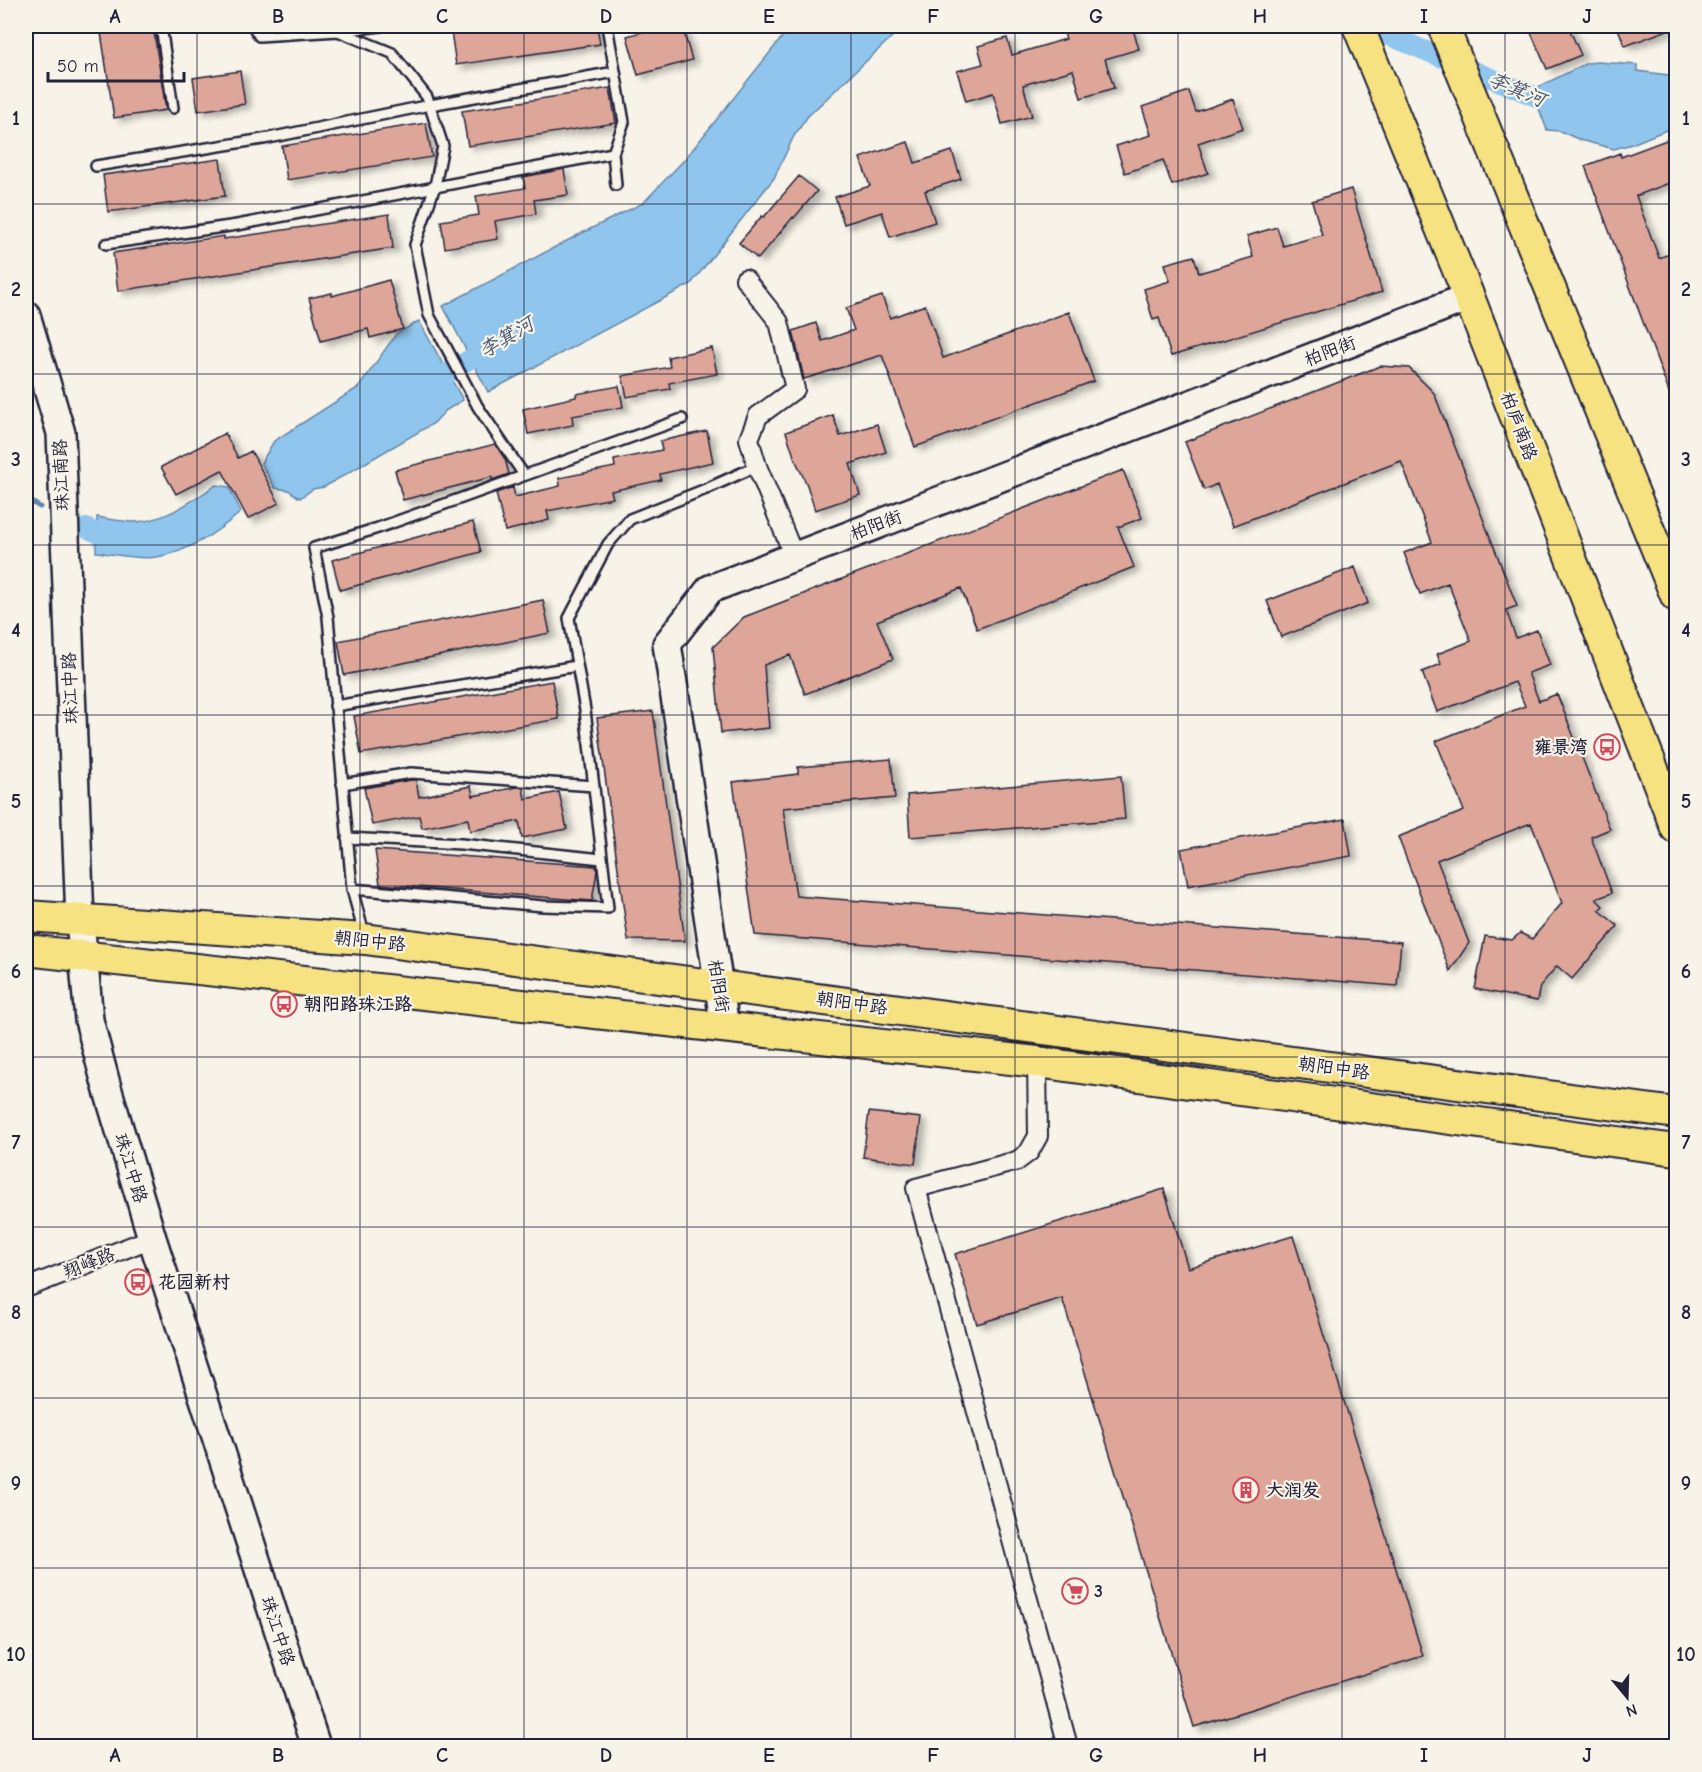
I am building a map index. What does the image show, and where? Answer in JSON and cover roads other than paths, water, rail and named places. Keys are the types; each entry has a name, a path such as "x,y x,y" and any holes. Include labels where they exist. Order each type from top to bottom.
{"main road":[{"name":"柏庐南路","path":"1358,26 1469,297 1677,828"},
{"path":"1443,26 1677,596"},
{"name":"朝阳中路","path":"26,916 365,939 1675,1112"},
{"name":"朝阳中路","path":"26,950 1037,1062 1677,1150"}],"street":[{"path":"745,279 779,322 795,389 758,416 748,439 794,556"},
{"name":"柏阳街","path":"725,1027 667,644 710,589 1469,297"},
{"name":"珠江南路","path":"26,315 61,433 65,567"},
{"name":"珠江中路","path":"65,567 80,920 89,1020 152,1238 316,1746"},
{"path":"1037,1062 1038,1136 1029,1152 1017,1161 916,1188 1068,1746"},
{"name":"翔峰路","path":"26,1288 152,1238"}],"lane":[{"path":"161,26 173,108"},
{"path":"253,26 260,36 338,32 381,26"},
{"path":"607,26 624,122 613,153 616,185"},
{"path":"338,32 392,53 428,97 443,146 435,186 415,245 429,315 476,402 524,475"},
{"path":"96,166 269,138 430,105 615,72"},
{"path":"106,244 237,225 613,153"},
{"path":"365,939 352,889 328,617 314,548 378,528 682,419"},
{"path":"352,889 543,906 608,909 585,710 569,618 608,544 630,519 757,466"},
{"path":"335,706 577,666"},
{"path":"342,784 411,773 594,786"},
{"path":"347,838 461,844 602,859"}],"water":[{"path":"791,26 894,26 889,29 894,35 808,116 794,136 774,178 691,284 488,392 443,306 643,203 685,159"},
{"path":"1587,63 1637,65 1637,71 1676,76 1676,126 1614,149 1580,140 1560,131 1547,130 1532,90"},
{"path":"419,321 463,400 445,411 434,423 324,487 313,489 300,498 288,490 275,488 261,463 274,441 359,387 396,334"},
{"path":"216,485 229,487 241,512 191,546 149,558 96,552 97,517 121,521 146,521 178,509"}],"waterway":[{"name":"李箕河","path":"1366,26 1558,106"},
{"name":"李箕河","path":"426,386 493,345"},
{"path":"26,499 40,507"},
{"name":"李箕河","path":"86,528 97,533 123,538"}],"place":[{"name":"雍景湾","path":"1607,747"},
{"name":"朝阳路珠江路","path":"284,1004"},
{"name":"花园新村","path":"138,1282"},
{"name":"大润发","path":"1246,1490"},
{"name":"3","path":"1075,1591"}]}
